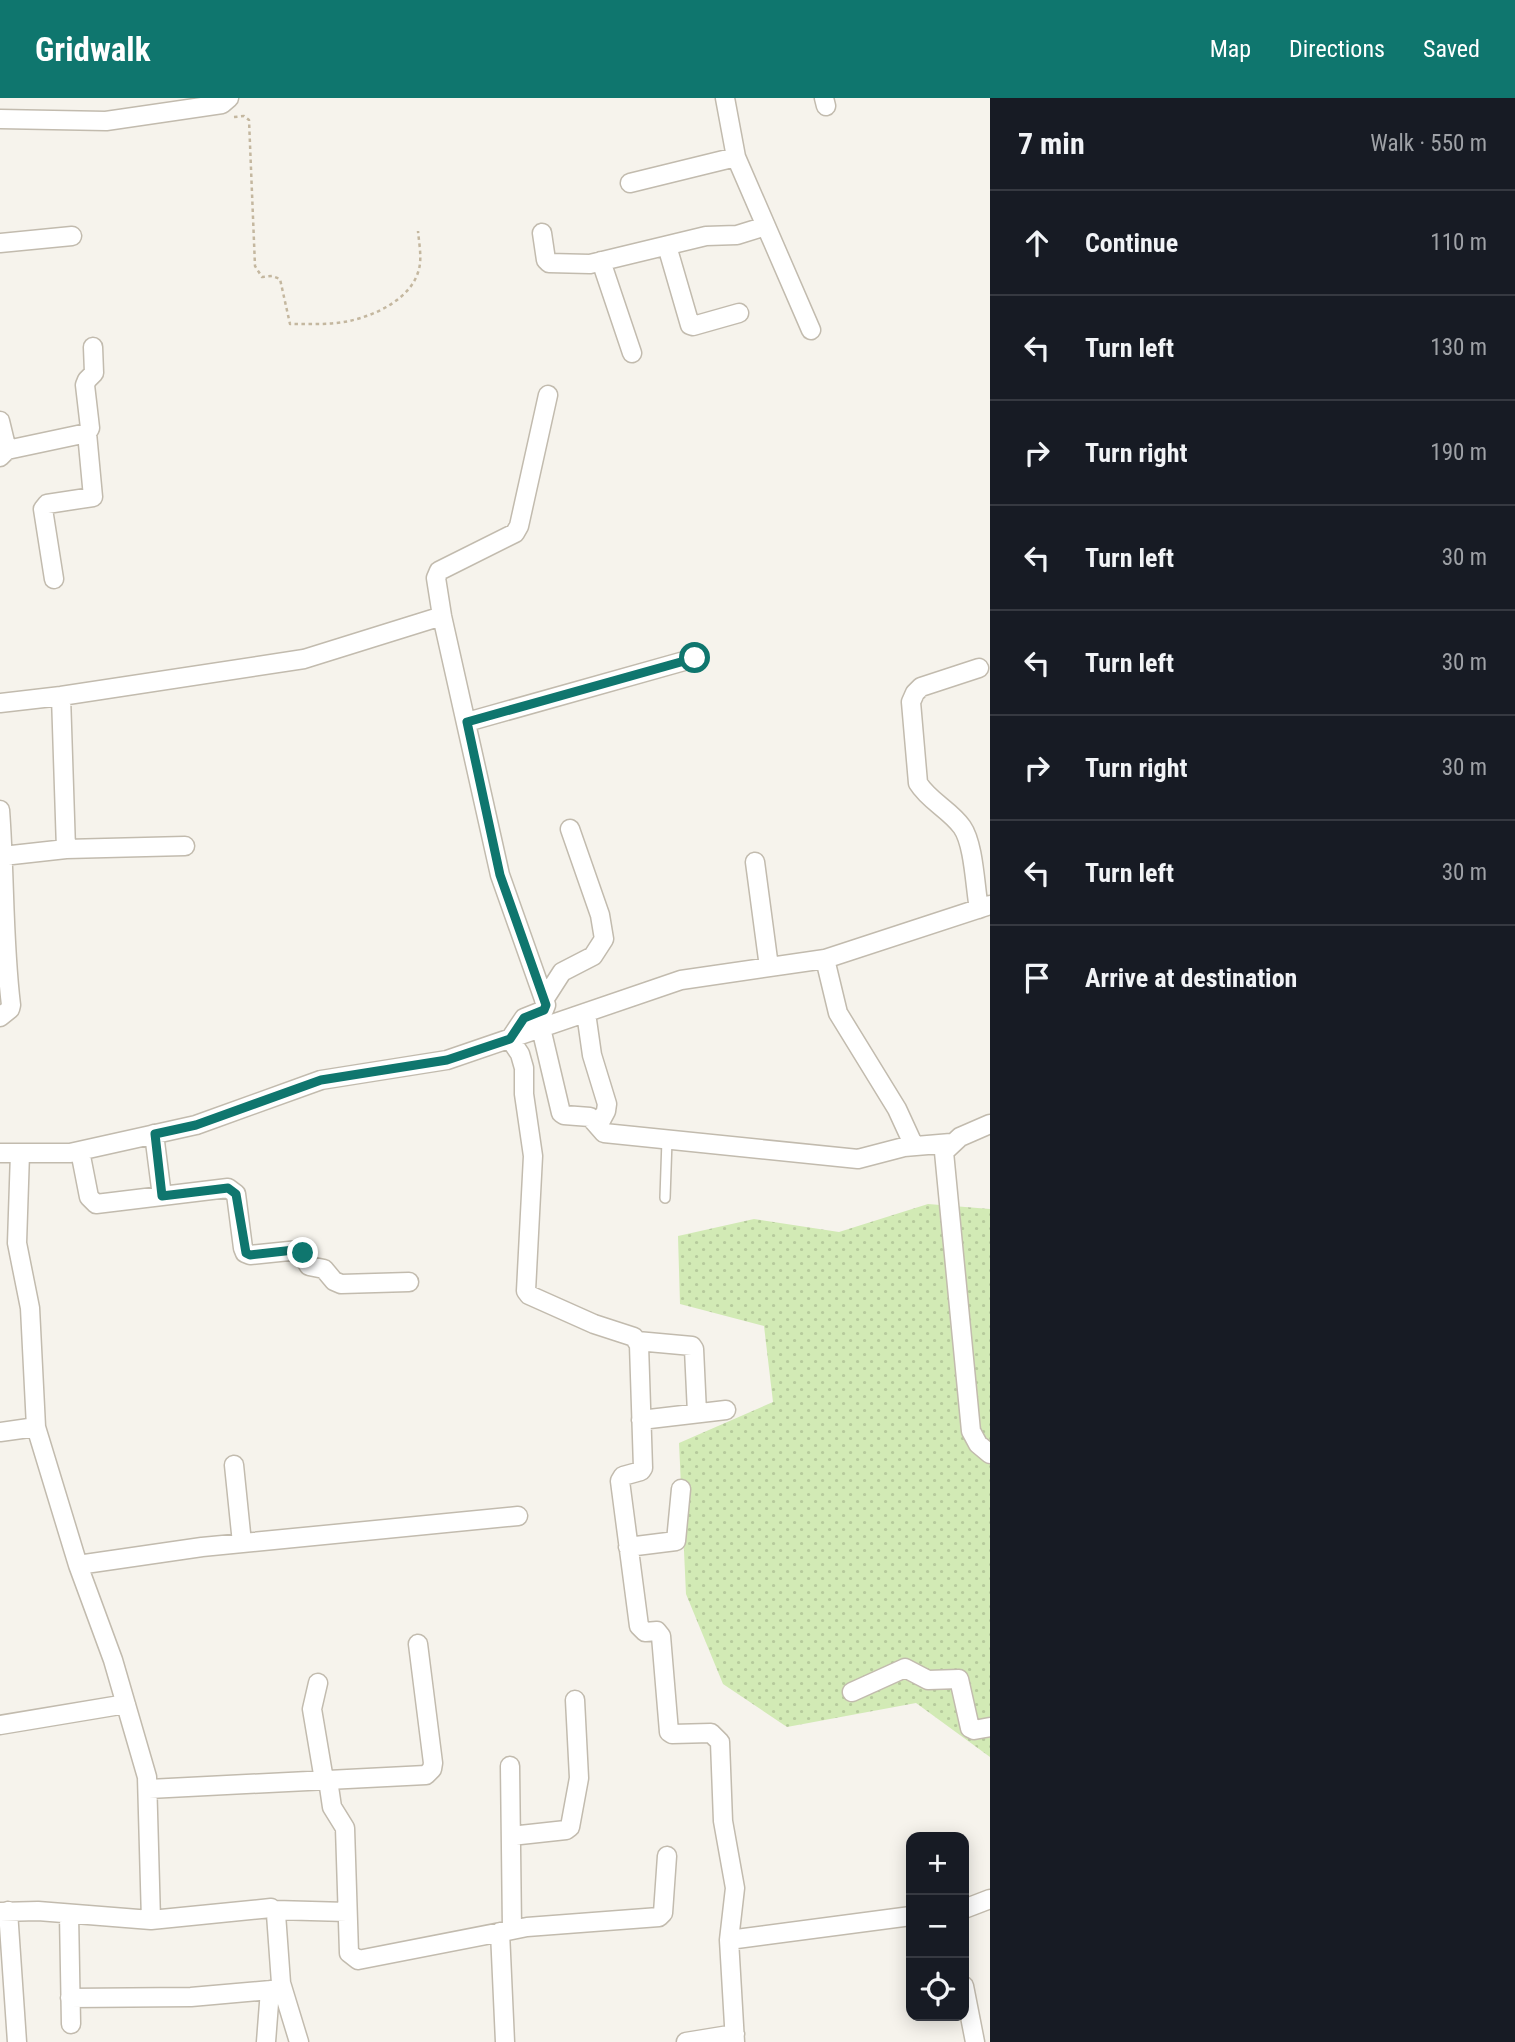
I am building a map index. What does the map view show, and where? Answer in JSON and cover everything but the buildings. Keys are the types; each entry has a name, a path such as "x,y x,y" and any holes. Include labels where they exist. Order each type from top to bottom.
{"street":[{"path":"725,98 736,157 811,330"},
{"path":"0,119 106,121 225,101"},
{"path":"630,183 736,157"},
{"path":"542,233 544,255 549,263 570,265 601,261 706,236 737,235 766,226"},
{"path":"0,243 72,236"},
{"path":"667,246 690,325 738,313"},
{"path":"601,261 632,353"},
{"path":"54,579 43,509 47,504 93,497 85,385 94,373 93,347"},
{"path":"510,1039 524,1018 544,1010 546,1005 500,875 442,616 436,578 439,571 515,533 548,395"},
{"path":"0,421 4,453 87,433"},
{"path":"0,703 304,659 442,616"},
{"path":"467,722 695,658"},
{"path":"0,1153 70,1153 196,1125 321,1080 447,1060 681,980 825,959 985,907 963,829 918,783 911,702 921,687 979,668"},
{"path":"61,696 66,849"},
{"path":"0,810 5,957 11,1005 0,1017"},
{"path":"544,1000 562,972 593,956 604,939 600,915 570,828"},
{"path":"3,856 66,849 185,846"},
{"path":"755,862 769,968"},
{"path":"825,959 838,1013 897,1110 914,1146"},
{"path":"586,1013 592,1055 607,1104 598,1126"},
{"path":"541,1028 561,1113 586,1116 608,1134 858,1159 914,1146 951,1143 990,1124"},
{"path":"510,1039 520,1054 524,1069 524,1094 533,1156 526,1291 541,1301 637,1340 692,1346 697,1413"},
{"path":"155,1134 162,1196"},
{"path":"951,1143 944,1152 971,1431 978,1444 990,1454"},
{"path":"80,1151 89,1197 96,1204 228,1188 236,1194 243,1248 250,1255 299,1250 309,1266 324,1269 334,1282 341,1284 409,1282"},
{"path":"20,1153 18,1243 30,1308 36,1427 78,1565 113,1660 149,1789 151,1920"},
{"path":"637,1340 643,1468 623,1476 620,1482 639,1626 645,1632 657,1631 661,1636 669,1732 711,1733 719,1742 723,1821 735,1888 729,1940 735,2038 686,2042"},
{"path":"641,1420 726,1410"},
{"path":"0,1432 36,1427"},
{"path":"234,1465 242,1543"},
{"path":"628,1547 676,1541 681,1489"},
{"path":"78,1565 242,1543 518,1516"},
{"path":"149,1789 426,1775 432,1769 418,1644"},
{"path":"852,1692 905,1668 928,1680 959,1679 970,1728 974,1730 990,1727"},
{"path":"318,1683 312,1709 331,1807 345,1828 349,1953 358,1960 506,1931 662,1916 667,1856"},
{"path":"511,1836 566,1830 570,1827 579,1778 575,1700"},
{"path":"0,1725 126,1704"},
{"path":"505,2042 506,1931 511,1836 510,1766"},
{"path":"969,1907 990,1899"},
{"path":"17,2042 4,1912 151,1920 271,1908 347,1912"},
{"path":"266,2042 276,1989 275,1910"},
{"path":"69,1914 71,2024"},
{"path":"729,1940 906,1917"},
{"path":"70,1998 191,1997 276,1989"},
{"path":"276,1989 299,2042"},
{"path":"969,2011 975,2042"}],"lane":[{"path":"665,1198 667,1140"}],"path":[{"path":"225,101 228,115 244,116 249,120 257,273 262,277 280,279 290,324 347,322 366,316 402,297 413,285 420,267 418,231"}],"green space":[{"path":"928,1204 990,1209 990,1757 916,1703 787,1727 723,1684 686,1594 679,1443 773,1402 764,1326 680,1304 678,1236 754,1219 839,1232"}],"route":[{"path":"303,1253 294,1250 250,1255 246,1253 243,1248 236,1194 233,1190 228,1188 162,1196 155,1134 196,1125 321,1080 447,1060 510,1039 519,1022 544,1010 546,1005 500,875 467,722 695,658"}]}
